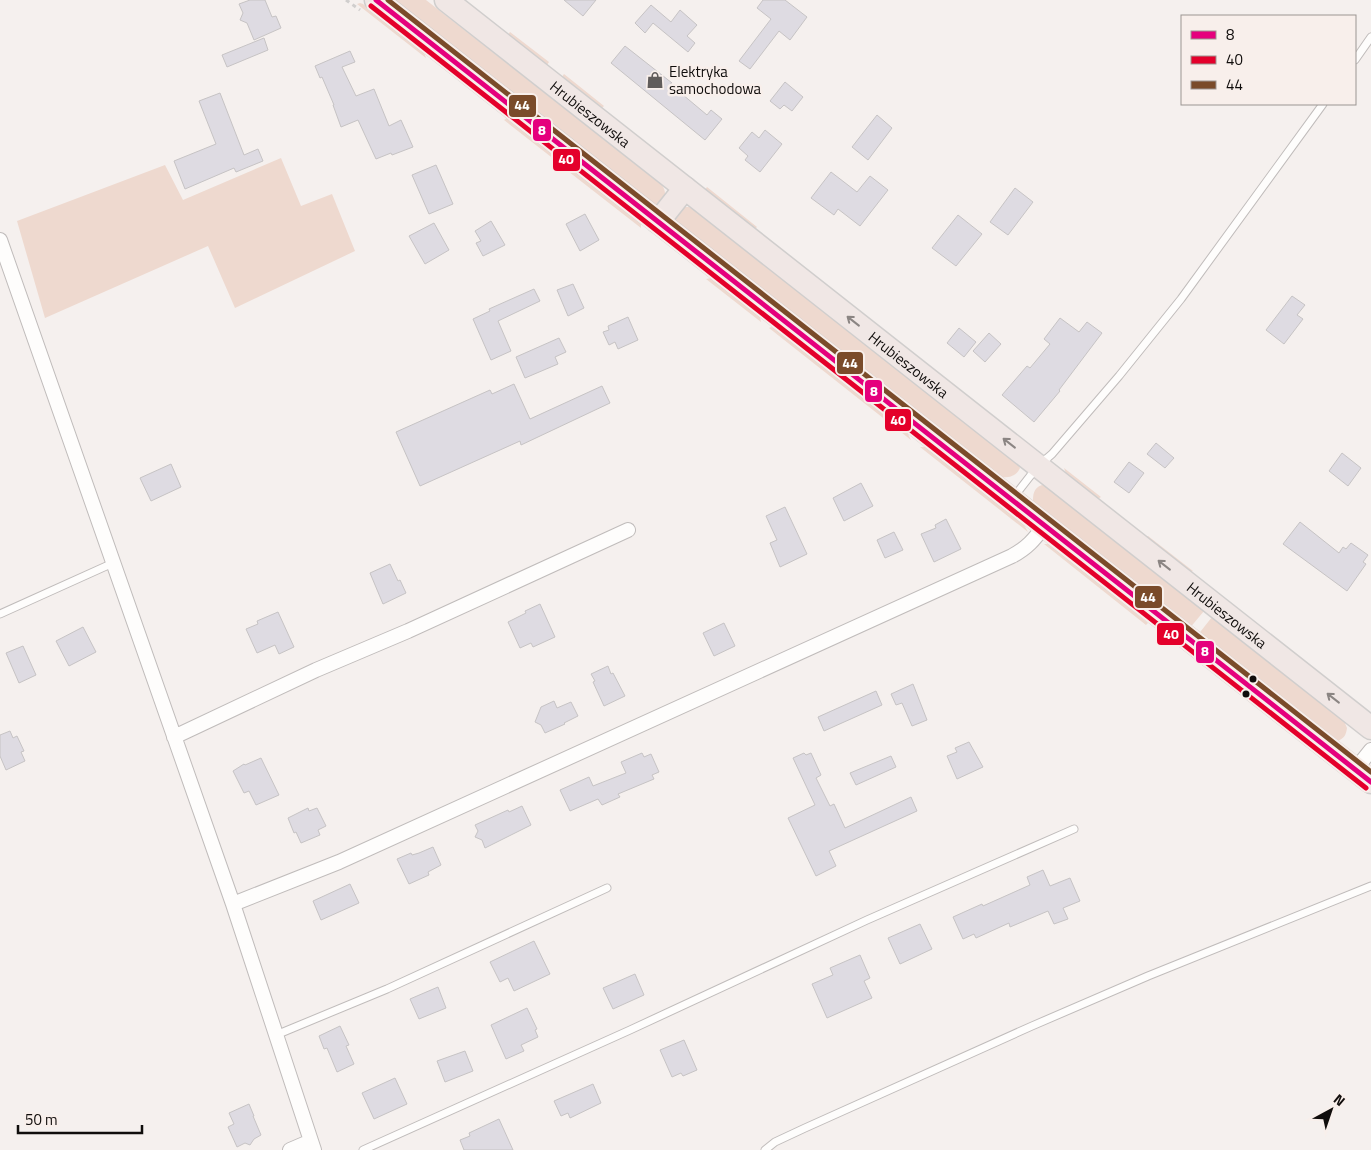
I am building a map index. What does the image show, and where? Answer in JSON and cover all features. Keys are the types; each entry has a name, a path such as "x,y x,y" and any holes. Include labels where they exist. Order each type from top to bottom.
{"main road":[{"path":"376,0 1365,777"},
{"name":"Hrubieszowska","path":"446,0 1371,728"},
{"path":"658,222 685,188"}],"street":[{"path":"0,240 233,904 312,1146 290,1150"},
{"path":"233,904 339,862 1012,556 1024,550 1044,526"},
{"path":"174,737 316,670 408,632 628,530"},
{"path":"1365,777 1371,750"}],"lane":[{"path":"1356,59 1371,37"},
{"path":"1011,500 1038,466 1052,454 1113,383 1181,299 1322,105"},
{"path":"0,614 113,563"},
{"path":"363,1150 621,1034 867,920 1074,829"},
{"path":"765,1150 775,1142 805,1128 1032,1026 1148,976 1371,886"},
{"path":"276,1034 387,989 607,888"}],"shaded area":[{"path":"389,0 426,0 662,185 665,192 663,201 653,205"},
{"path":"360,3 424,52 426,58 357,4"},
{"path":"510,32 549,62 547,65 542,66 508,35"},
{"path":"564,74 604,106 597,109 562,77"},
{"path":"507,118 556,156 555,160 504,120"},
{"path":"281,158 301,206 332,194 355,251 235,308 208,246 45,318 17,221 165,165 183,200"},
{"path":"569,166 641,223 641,228 564,168"},
{"path":"707,187 757,227 755,229 705,190"},
{"path":"683,207 689,207 696,211 1018,464 1020,468 1018,471 1011,476 999,477 676,226 673,217"},
{"path":"711,278 760,317 761,322 706,279"},
{"path":"771,327 908,434 911,440 769,328"},
{"path":"920,447 926,447 1024,525 1028,532"},
{"path":"1064,468 1101,497 1096,500 1067,477"},
{"path":"1042,485 1046,486 1204,611 1189,629 1033,503 1035,490"},
{"path":"1148,536 1193,571 1188,573 1148,542"},
{"path":"1044,544 1051,544 1148,623 1146,625"},
{"path":"1212,617 1344,721 1347,728 1343,738 1337,741 1197,636"}],"building":[{"path":"250,0 265,0 272,17 276,16 281,28 254,40 247,23 240,20 243,13 239,4"},
{"path":"564,0 596,0 583,16"},
{"path":"763,0 785,0 807,17 790,40 779,31 750,69 739,61 771,19 757,8"},
{"path":"651,5 671,22 680,10 697,25 687,36 695,43 688,52 653,23 645,33 635,23"},
{"path":"264,38 268,50 227,67 222,55"},
{"path":"625,46 672,83 670,84 707,115 711,110 722,119 705,140 611,63"},
{"path":"350,51 355,62 342,67 356,96 374,89 389,126 401,120 413,147 376,159 358,120 341,127 334,105 315,66"},
{"path":"785,82 803,97 792,111 784,105 780,109 770,101"},
{"path":"220,93 244,155 258,149 263,161 236,172 234,168 185,189 174,161 216,144 199,101"},
{"path":"877,115 892,128 868,160 852,147"},
{"path":"765,130 782,144 760,172 745,160 748,156 739,148 752,132 759,138"},
{"path":"436,165 453,204 429,214 412,175"},
{"path":"831,172 857,192 870,176 888,190 860,226 838,209 834,215 811,198"},
{"path":"1015,188 1033,202 1008,235 990,222"},
{"path":"585,214 599,240 580,251 566,224"},
{"path":"958,215 982,234 956,266 932,248"},
{"path":"491,221 505,245 483,256 476,243 481,241 475,231"},
{"path":"434,223 449,250 425,264 409,236"},
{"path":"573,284 584,308 568,316 557,290"},
{"path":"534,289 540,301 498,321 511,351 491,360 473,319 490,311 489,309"},
{"path":"1292,296 1305,305 1297,315 1303,319 1284,344 1266,330"},
{"path":"628,317 638,340 618,349 615,342 609,345 603,332 609,330 608,326"},
{"path":"1060,318 1079,332 1087,322 1102,333 1060,391 1034,422 1002,395 1027,366 1030,368 1050,344 1044,339"},
{"path":"959,328 976,342 964,357 947,343"},
{"path":"989,333 1001,344 985,362 973,351"},
{"path":"559,338 566,352 555,357 558,364 525,378 516,357"},
{"path":"514,384 530,419 602,386 610,403 521,445 520,441 420,486 396,432 490,390 492,394"},
{"path":"1156,443 1174,458 1165,468 1147,454"},
{"path":"1342,453 1361,468 1348,486 1329,471"},
{"path":"1129,462 1144,473 1129,493 1114,482"},
{"path":"171,464 181,487 151,501 140,478"},
{"path":"861,483 873,506 844,521 833,498"},
{"path":"785,507 807,554 780,567 770,543 777,540 766,516"},
{"path":"946,519 961,549 934,562 921,534 936,528 935,525"},
{"path":"1300,522 1339,553 1343,547 1346,549 1351,543 1368,555 1363,562 1366,564 1347,591 1283,544"},
{"path":"894,532 903,550 885,558 877,540"},
{"path":"390,564 406,593 383,604 370,573"},
{"path":"540,604 555,637 533,647 531,643 520,648 508,622"},
{"path":"278,612 294,647 279,654 275,645 257,653 246,629 258,624 257,621"},
{"path":"724,623 735,646 714,656 703,633"},
{"path":"83,627 96,652 69,666 56,641"},
{"path":"23,646 36,675 19,683 6,653"},
{"path":"608,666 625,696 604,706 591,674"},
{"path":"913,684 927,720 912,726 902,703 896,705 891,694"},
{"path":"876,691 882,705 824,731 818,717"},
{"path":"554,701 557,708 571,702 578,716 545,733 541,725 535,722 541,707"},
{"path":"10,731 13,738 17,736 24,751 21,752 25,761 6,770 0,756 0,735"},
{"path":"969,742 983,767 957,779 947,756 957,752 955,748"},
{"path":"642,753 644,757 651,754 659,772 652,775 654,779 618,794 620,797 602,805 598,799 570,811 560,790 589,777 593,786 626,773 621,762"},
{"path":"804,753 806,755 811,753 821,775 816,778 830,806 834,804 845,828 911,797 917,811 829,851 836,866 816,876 788,818 815,805 793,758"},
{"path":"891,756 896,767 856,785 850,773"},
{"path":"261,758 279,795 256,805 249,791 244,793 233,771 244,764"},
{"path":"522,806 531,825 485,848 482,840 475,837 478,831 475,825 508,810 509,812"},
{"path":"308,808 309,811 317,808 326,826 318,830 320,835 301,843 296,832 294,833 288,818"},
{"path":"433,847 441,865 428,872 429,875 409,884 397,859"},
{"path":"1043,870 1050,886 1070,878 1080,901 1063,908 1068,919 1054,924 1048,911 1010,927 1009,923 976,938 974,934 963,939 953,917 1030,885 1027,877"},
{"path":"350,884 359,903 321,920 313,901"},
{"path":"920,924 932,949 900,964 888,938"},
{"path":"534,941 550,974 514,991 508,978 500,982 490,962"},
{"path":"860,955 870,978 864,981 872,998 827,1018 812,984 833,975 830,968"},
{"path":"635,974 644,995 613,1009 603,988"},
{"path":"438,987 446,1008 419,1019 410,999"},
{"path":"527,1008 537,1029 535,1030 538,1037 521,1045 524,1051 506,1059 491,1025"},
{"path":"340,1026 349,1045 346,1046 354,1064 337,1072 327,1048 324,1049 319,1036"},
{"path":"684,1040 697,1070 683,1076 681,1073 672,1077 660,1050"},
{"path":"465,1051 473,1071 445,1082 437,1061"},
{"path":"395,1078 407,1104 374,1119 362,1093"},
{"path":"593,1084 601,1103 570,1118 568,1113 561,1116 554,1101"},
{"path":"249,1104 261,1135 254,1139 250,1145 245,1143 237,1147 228,1127 234,1124 229,1113"},
{"path":"499,1119 513,1150 464,1150 460,1140 470,1136 469,1133"}],"transit line":[{"name":"8","path":"376,0 1371,782"},
{"name":"44","path":"388,0 1371,772"},
{"name":"40","path":"371,6 1366,788"}],"place":[{"name":"Elektryka samochodowa","path":"655,80"}]}
